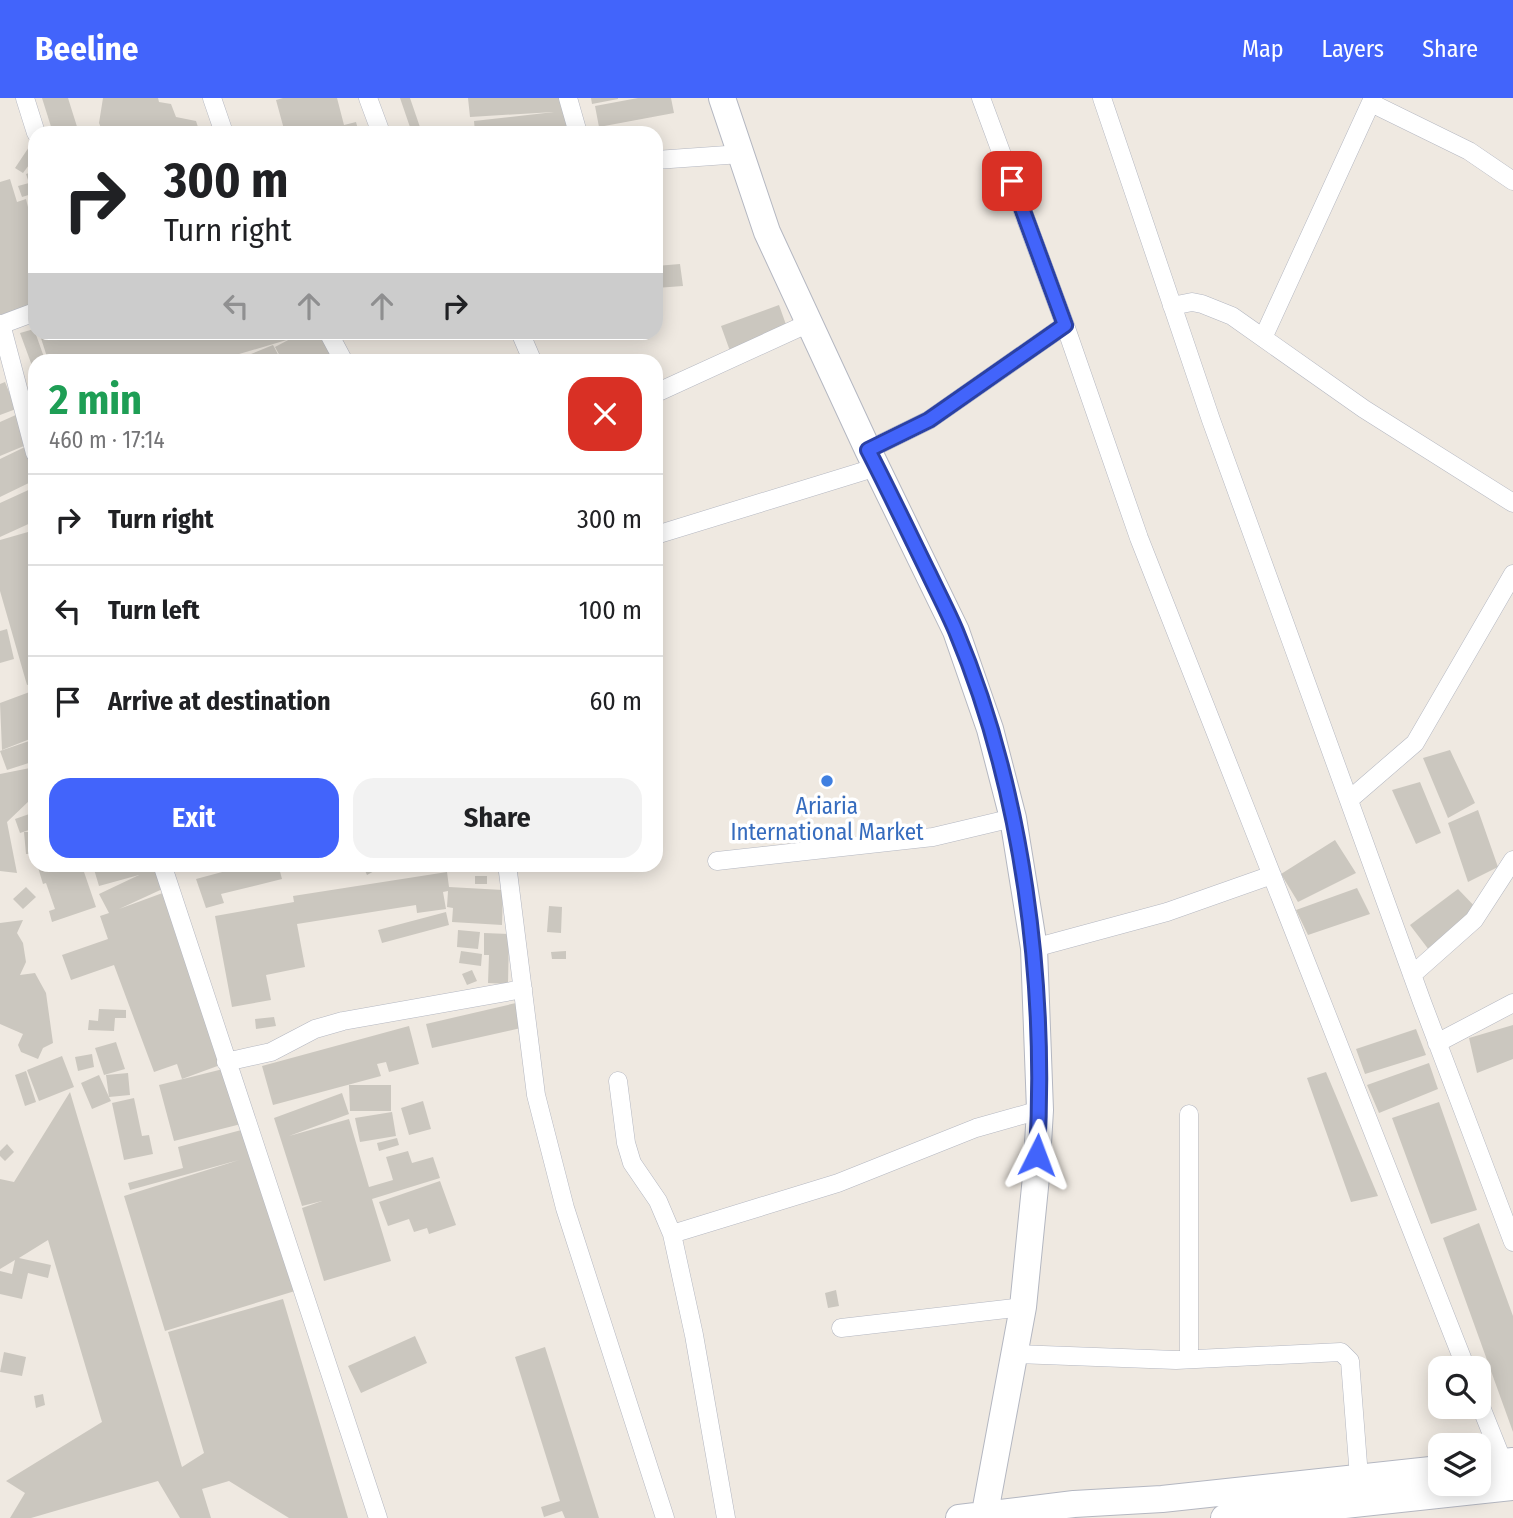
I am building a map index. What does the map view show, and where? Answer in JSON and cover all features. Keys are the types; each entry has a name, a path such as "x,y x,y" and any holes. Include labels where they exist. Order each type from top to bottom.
{"main road":[{"path":"722,98 767,232 956,631 990,729 1013,818 1034,948 1040,1110 1036,1177 1016,1354 975,1517 1074,1504 1162,1499 1428,1470"},
{"path":"1224,1518 1287,1515 1505,1477"}],"street":[{"path":"25,98 34,126"},
{"path":"212,98 222,126"},
{"path":"368,98 378,126"},
{"path":"568,98 576,126"},
{"path":"981,98 1065,325 1139,538 1461,1356"},
{"path":"1102,98 1172,306 1349,800 1513,1242"},
{"path":"1263,338 1372,100 1469,151 1513,181"},
{"path":"663,160 741,154"},
{"path":"1172,306 1192,302 1213,307 1231,316 1364,409 1513,503"},
{"path":"28,315 1,325 28,427"},
{"path":"663,390 809,323"},
{"path":"663,532 873,459 1065,325"},
{"path":"1349,800 1415,743 1513,574"},
{"path":"717,861 933,836 1013,818"},
{"path":"1412,975 1474,920 1513,860"},
{"path":"165,872 378,1518"},
{"path":"508,872 536,1095 565,1208 665,1518"},
{"path":"1034,948 1167,912 1272,875"},
{"path":"226,1062 271,1052 315,1029 343,1021 523,989"},
{"path":"1437,1043 1513,1003"},
{"path":"618,1081 626,1143 632,1163 657,1201 671,1234 694,1335 726,1518"},
{"path":"671,1234 838,1183 976,1128 1040,1110"},
{"path":"1189,1114 1189,1359"},
{"path":"841,1328 1023,1307"},
{"path":"1016,1354 1189,1359 1341,1352 1350,1361 1359,1477"},
{"path":"1485,1419 1505,1477"}],"building":[{"path":"42,98 68,98 77,126 51,126"},
{"path":"103,98 158,98 159,102 171,104 176,117 196,121 198,126 100,126"},
{"path":"337,98 344,125 356,122 357,126 283,126 276,100"},
{"path":"400,98 410,98 420,126 410,126"},
{"path":"468,98 569,98 575,126 474,126 474,121 554,112 470,117"},
{"path":"591,98 618,98 618,99 592,104"},
{"path":"638,98 671,98 674,113 599,126 595,106"},
{"path":"28,148 28,166 23,173 15,168"},
{"path":"10,179 17,202 26,199 28,207 28,306 0,315 0,182"},
{"path":"28,183 28,195 22,197 18,186"},
{"path":"680,264 683,286 663,287 663,265"},
{"path":"779,305 789,333 730,351 721,326"},
{"path":"28,331 28,340 38,340 43,354 28,355 20,333"},
{"path":"42,340 287,340 239,354 46,354"},
{"path":"288,340 328,340 336,354 279,354 275,347"},
{"path":"273,345 278,354 251,354"},
{"path":"5,382 16,409 0,415 0,384"},
{"path":"18,414 28,436 28,444 0,456 0,422"},
{"path":"27,446 28,448 28,483 0,497 0,459"},
{"path":"28,490 28,524 0,537 0,503"},
{"path":"28,532 27,685 0,591 0,540"},
{"path":"7,629 14,659 0,663 0,631"},
{"path":"28,693 28,740 2,750 0,703"},
{"path":"28,741 28,763 7,770 0,751"},
{"path":"1450,750 1475,803 1448,818 1423,758"},
{"path":"28,768 28,802 7,822 17,873 0,871 0,774"},
{"path":"1420,782 1441,833 1416,844 1392,790"},
{"path":"1478,810 1498,867 1468,882 1448,823"},
{"path":"28,814 28,830 20,833 15,819"},
{"path":"24,832 28,832 28,854"},
{"path":"1335,840 1356,873 1298,902 1281,874"},
{"path":"39,872 84,872 96,907 52,922 49,911 55,909 46,883 43,884"},
{"path":"95,872 163,872 169,886 119,909 168,891 223,1064 182,1079 177,1064 154,1072 114,965 71,980 62,955 108,939 100,916 109,913 99,894 139,875 99,886"},
{"path":"222,872 280,872 282,879 221,894 224,903 206,908 196,879"},
{"path":"447,872 449,887 503,890 502,925 452,922 453,908 447,907 448,891 443,892 446,909 417,913 416,905 297,924 305,967 266,975 271,1000 232,1007 215,916 294,902 293,896"},
{"path":"475,876 487,876 487,884 475,884"},
{"path":"26,887 36,897 23,909 13,899"},
{"path":"1357,888 1370,914 1308,935 1296,910"},
{"path":"1458,889 1480,912 1429,950 1410,925"},
{"path":"549,906 562,907 561,933 547,932"},
{"path":"446,912 449,925 382,943 378,930"},
{"path":"23,920 17,933 23,943 26,962 20,975 35,973 46,993 53,1043 43,1048 38,1059 21,1052 18,1045 23,1034 0,1024 0,923"},
{"path":"458,930 480,932 478,949 457,947"},
{"path":"484,933 509,934 508,984 488,983 489,955 484,955"},
{"path":"461,951 482,954 481,966 459,963"},
{"path":"566,951 566,959 552,959 551,952"},
{"path":"472,970 477,981 467,985 462,974"},
{"path":"516,1003 521,1028 432,1048 426,1024"},
{"path":"99,1009 126,1010 126,1018 115,1018 114,1031 88,1030 89,1020 98,1021"},
{"path":"274,1017 276,1026 256,1029 255,1019"},
{"path":"1513,1025 1513,1059 1477,1073 1469,1038"},
{"path":"409,1026 419,1064 389,1072 386,1062 377,1064 381,1076 273,1105 262,1066"},
{"path":"1416,1029 1426,1055 1365,1074 1356,1049"},
{"path":"116,1042 125,1069 104,1075 95,1048"},
{"path":"92,1054 94,1067 78,1071 75,1057"},
{"path":"62,1056 74,1087 39,1101 27,1070"},
{"path":"1429,1063 1438,1089 1379,1113 1367,1085"},
{"path":"227,1068 241,1124 174,1141 159,1085"},
{"path":"26,1071 36,1102 25,1106 15,1075"},
{"path":"1326,1072 1378,1196 1351,1202 1307,1078"},
{"path":"128,1073 130,1095 109,1097 106,1075"},
{"path":"99,1075 111,1101 92,1109 81,1083"},
{"path":"349,1085 391,1085 391,1111 350,1111"},
{"path":"70,1092 182,1467 204,1453 168,1332 283,1299 348,1518 289,1518 229,1481 202,1489 211,1518 180,1518 158,1481 31,1518 10,1518 25,1493 6,1481 102,1422 48,1240 19,1258 51,1265 48,1278 28,1273 22,1299 0,1294 0,1271 12,1274 15,1260 0,1269 0,1179 14,1182"},
{"path":"342,1093 349,1114 289,1136 349,1119 369,1187 393,1180 386,1157 408,1151 412,1163 433,1157 440,1178 372,1199 391,1261 324,1281 302,1208 322,1201 302,1206 274,1118"},
{"path":"134,1098 142,1136 149,1135 153,1154 124,1160 112,1103"},
{"path":"423,1101 431,1129 409,1135 401,1108"},
{"path":"1439,1102 1477,1210 1431,1224 1392,1118"},
{"path":"392,1112 396,1136 360,1142 355,1118"},
{"path":"245,1129 295,1291 165,1331 124,1196 239,1160 130,1190 128,1183 183,1168 178,1147"},
{"path":"397,1138 399,1145 379,1151 377,1143"},
{"path":"7,1144 14,1152 5,1161 0,1156 0,1151"},
{"path":"440,1181 456,1225 429,1234 427,1228 414,1232 409,1219 388,1226 379,1202"},
{"path":"1479,1223 1513,1316 1513,1432 1491,1371 1491,1356 1486,1356 1443,1238"},
{"path":"836,1290 839,1306 828,1308 825,1293"},
{"path":"415,1336 427,1363 361,1393 348,1366"},
{"path":"545,1347 599,1518 565,1518 562,1511 544,1517 541,1507 560,1501 515,1357"},
{"path":"4,1352 26,1357 22,1376 0,1372"},
{"path":"43,1394 45,1405 36,1408 34,1396"}],"place":[{"name":"Ariaria International Market","path":"827,781"}],"route":[{"path":"1012,181 1065,325 929,420 868,450 956,631 990,729 1013,818 1034,948 1040,1110 1037,1155"}]}
